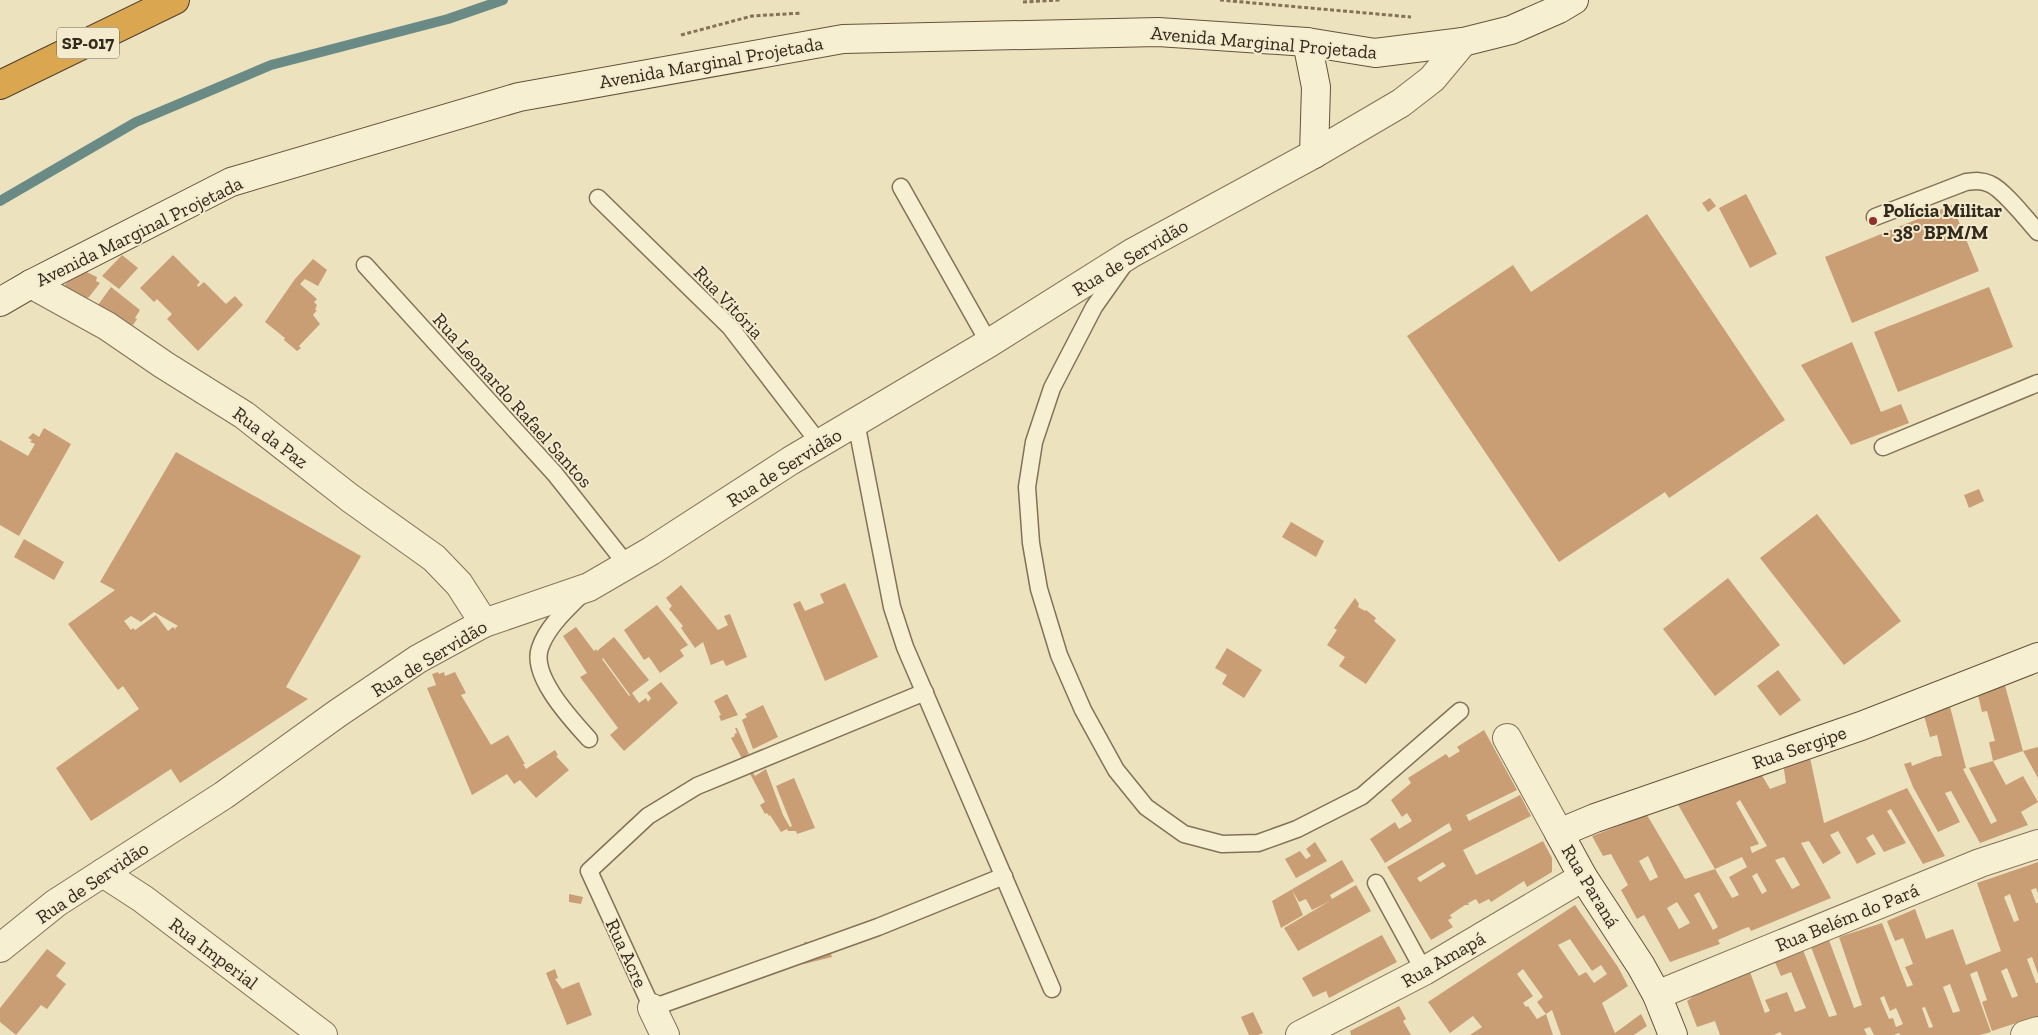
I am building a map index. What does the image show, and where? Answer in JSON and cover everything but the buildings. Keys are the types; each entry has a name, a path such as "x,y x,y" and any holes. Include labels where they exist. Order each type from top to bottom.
{"highway":[{"name":"SP-017","path":"0,85 175,0"}],"street":[{"path":"1463,42 1511,30 1559,9 1574,0"},
{"name":"Avenida Marginal Projetada","path":"0,302 31,284 231,182 519,97 843,38 1158,32 1307,42 1375,53 1463,42"},
{"path":"1307,42 1316,87 1314,154"},
{"name":"Rua de Servidão","path":"0,948 56,903 224,796 338,713 418,659 484,623 589,587 627,565 1132,253 1314,154 1401,103 1432,79 1463,42"},
{"name":"Rua da Paz","path":"31,284 107,326 164,365 244,415 350,498 434,558 459,584 484,623"},
{"name":"Rua Sergipe","path":"1559,833 1604,814 1861,726 2038,657"},
{"name":"Rua Paraná","path":"1507,738 1583,877 1641,966 1657,995 1673,1035"},
{"name":"Rua Belém do Pará","path":"1657,995 1980,863 2038,844"},
{"name":"Rua Imperial","path":"103,873 143,899 323,1035"},
{"name":"Rua Amapá","path":"1300,1035 1424,971 1583,877"},
{"name":"Rua Acre","path":"652,1008 666,1035"},
{"path":"2025,1035 2038,1031"}],"lane":[{"path":"1875,217 1966,182 1978,180 1991,184 2038,232"},
{"path":"901,186 989,343"},
{"name":"Rua Vitória","path":"598,198 730,327 820,444"},
{"path":"1132,253 1094,307 1052,388 1034,442 1027,487 1030,543 1039,589 1059,655 1083,710 1116,770 1146,806 1184,834 1222,844 1258,843 1297,829 1362,796 1460,711"},
{"name":"Rua Leonardo Rafael Santos","path":"365,265 556,474 627,565"},
{"path":"1883,447 2038,383"},
{"path":"856,422 892,606 905,646 1052,989"},
{"path":"589,587 550,629 539,650 540,668 552,693 589,740"},
{"name":"Rua Acre","path":"652,1008 589,871 648,816 697,786 925,692"},
{"path":"652,1008 878,927 1004,876"},
{"path":"1376,882 1424,971"}],"path":[{"path":"1220,0 1408,15 1416,19"}],"waterway":[{"path":"0,201 136,122 271,65 448,19 503,0"}],"place":[{"name":"Polícia Militar - 38º BPM/M","path":"1873,221"}]}
